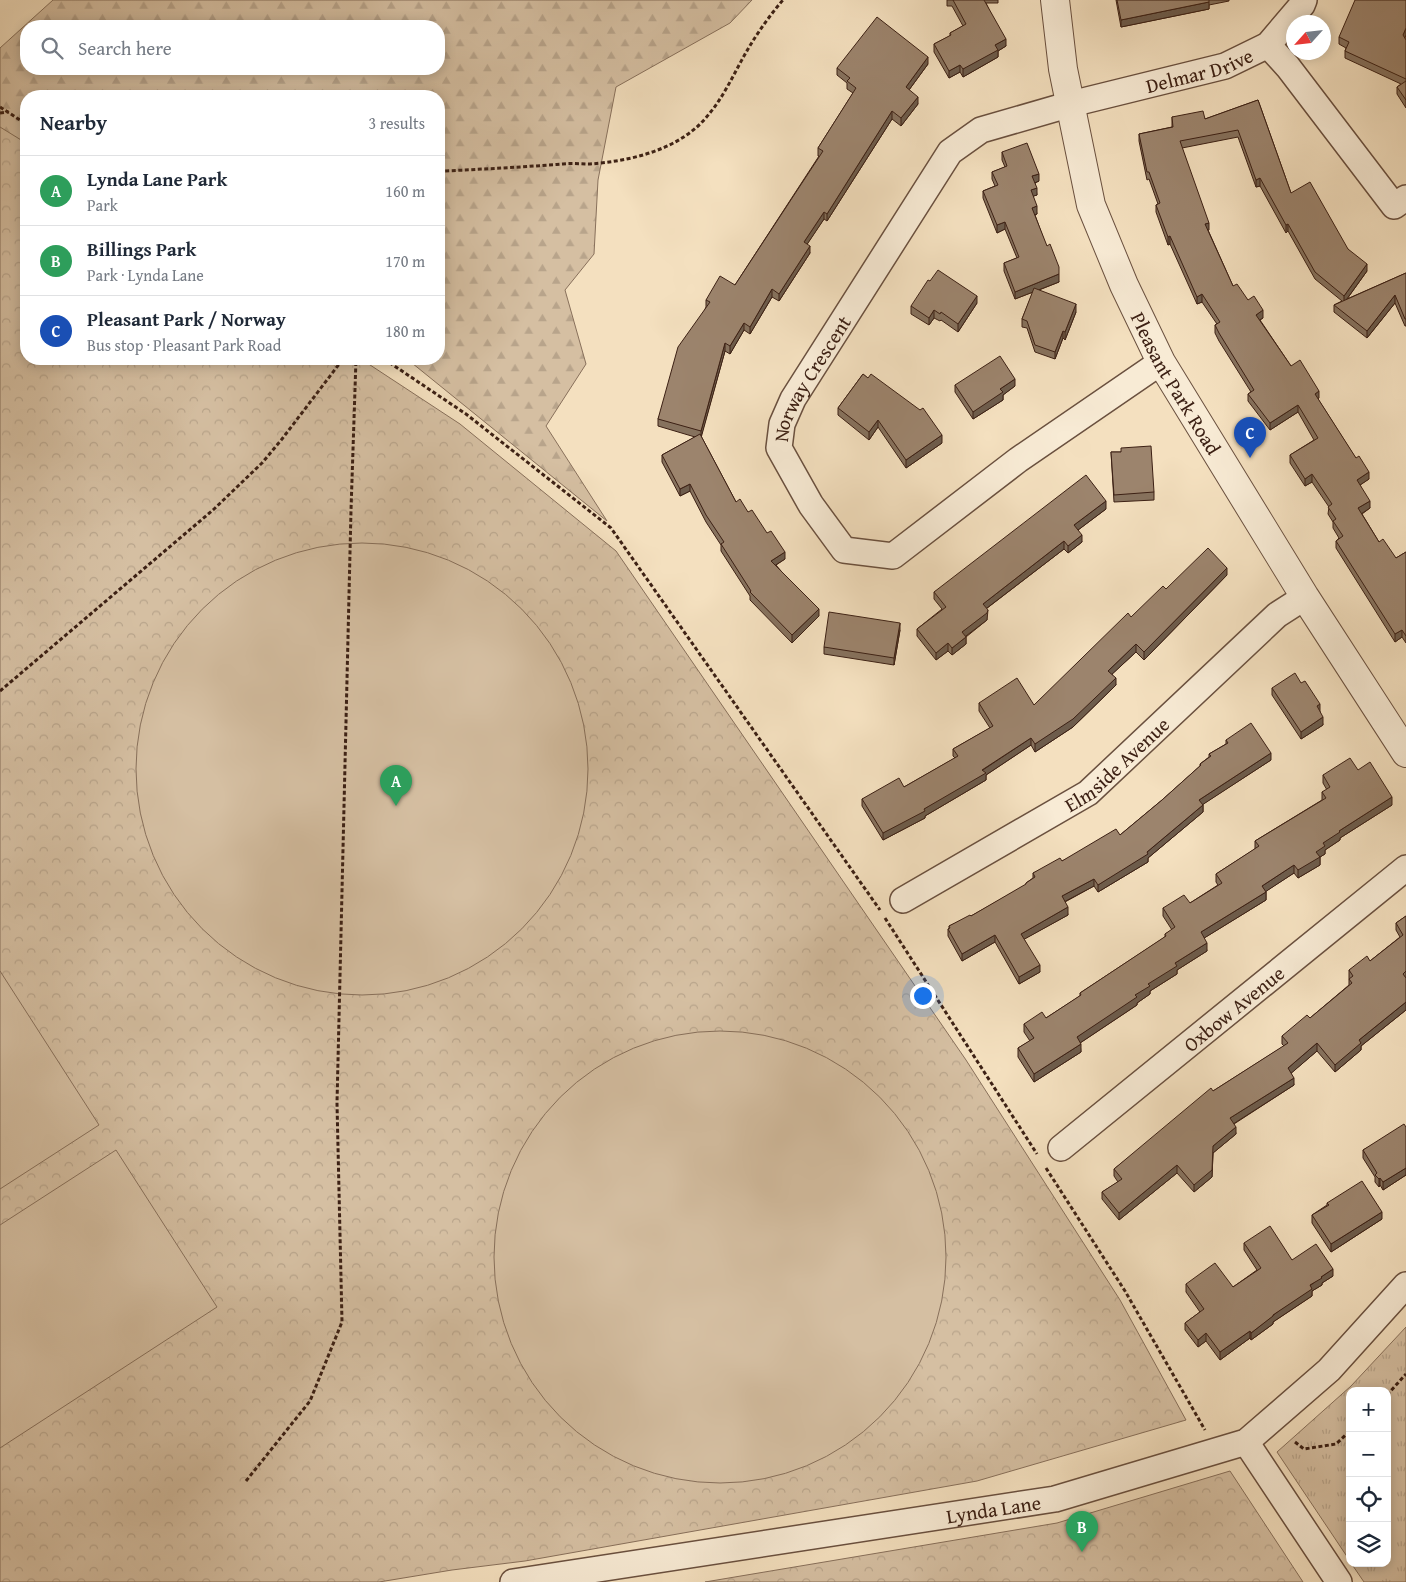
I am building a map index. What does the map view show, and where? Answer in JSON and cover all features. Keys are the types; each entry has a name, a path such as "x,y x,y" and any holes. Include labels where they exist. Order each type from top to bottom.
{"street":[{"name":"Pleasant Park Road","path":"1055,0 1063,69 1091,205 1124,285 1161,362 1305,597 1406,754"},
{"name":"Delmar Drive","path":"1071,104 1225,66 1268,45 1304,0"},
{"path":"1268,45 1394,206 1406,198"},
{"name":"Norway Crescent","path":"1071,104 981,130 950,152 793,399 782,424 779,448 811,505 844,550 893,556 1018,460 1161,362"},
{"name":"Elmside Avenue","path":"903,900 1088,793 1277,615 1305,597"},
{"name":"Oxbow Avenue","path":"1050,1153 1406,868"},
{"name":"Lynda Lane","path":"513,1582 1055,1499 1246,1442 1329,1370 1406,1285"},
{"path":"1246,1442 1339,1582"}],"path":[{"path":"445,171 589,164 644,154 673,143 700,126 710,113 723,95 761,28 783,0"},
{"path":"0,107 20,120"},
{"path":"0,113 9,112"},
{"path":"0,691 227,497 262,463 338,365"},
{"path":"246,1481 310,1401 342,1322 337,1103 356,365"},
{"path":"393,365 466,414 611,528 1050,1153"},
{"path":"1045,1167 1125,1291 1215,1450"},
{"path":"1391,1391 1406,1374"},
{"path":"1295,1442 1304,1449 1336,1444 1349,1432"}],"green space":[{"path":"53,0 752,0 730,23 616,87 598,180 594,254 565,290 586,364 546,426 607,521 414,365 445,365 445,90 20,90 20,365 26,365 0,901 0,48 20,30 20,75 445,75 445,20 31,20"},
{"path":"0,127 20,139 20,365 370,365 460,424 616,551 966,1060 1120,1300 1186,1420 977,1481 525,1561 379,1582 0,1582"},
{"path":"362,543 406,547 428,552 449,560 469,569 488,581 522,609 550,643 562,662 571,682 579,703 584,725 588,769 584,813 579,835 571,856 562,876 550,895 522,929 488,957 469,969 449,978 428,986 406,991 362,995 318,991 296,986 275,978 255,969 236,957 202,929 174,895 162,876 153,856 145,835 140,813 136,769 140,725 145,703 153,682 162,662 174,643 202,609 236,581 255,569 275,560 296,552 318,547"},
{"path":"0,971 99,1125 0,1189"},
{"path":"720,1031 764,1035 786,1040 807,1048 827,1057 846,1069 880,1097 908,1131 920,1150 929,1170 937,1191 942,1213 946,1257 942,1301 937,1323 929,1344 920,1364 908,1383 880,1417 846,1445 827,1457 807,1466 786,1474 764,1479 720,1483 676,1479 654,1474 633,1466 613,1457 594,1445 560,1417 532,1383 520,1364 511,1344 503,1323 498,1301 494,1257 498,1213 503,1191 511,1170 520,1150 532,1131 560,1097 594,1069 613,1057 633,1048 654,1040 676,1035"},
{"path":"116,1150 217,1307 0,1448 0,1225"},
{"path":"1406,1327 1406,1582 1364,1582 1354,1567 1391,1567 1391,1387 1350,1387"},
{"path":"1346,1390 1346,1555 1277,1452"},
{"path":"1230,1471 1303,1582 705,1582 1057,1523"}],"building":[{"path":"953,0 984,0 1006,39 995,45 998,50 963,69 960,65 949,71 934,44 966,24"},
{"path":"1117,0 1209,0 1209,2 1121,20"},
{"path":"1355,0 1406,0 1406,28 1403,35 1406,40 1406,79 1345,51 1349,42 1339,37"},
{"path":"877,17 928,57 906,87 918,97 901,118 892,111 827,214 824,212 804,242 810,246 779,294 772,289 750,327 744,323 730,346 725,343 701,431 658,419 678,347 710,302 706,300 720,276 735,285 823,151 818,148 856,88 847,81 850,78 837,68"},
{"path":"1406,81 1406,100 1397,87"},
{"path":"1258,100 1291,193 1310,182 1348,249 1367,264 1344,296 1315,272 1260,178 1256,180 1238,130 1180,141 1209,223 1205,224 1233,286 1237,284 1248,300 1254,296 1263,310 1256,315 1291,366 1300,360 1319,391 1315,394 1356,458 1359,456 1369,472 1357,480 1370,501 1358,508 1379,542 1383,539 1396,558 1406,552 1406,636 1402,630 1395,634 1336,541 1343,536 1333,521 1336,519 1328,507 1332,504 1312,474 1305,479 1290,455 1318,438 1298,405 1270,423 1248,394 1254,390 1215,325 1220,322 1202,294 1197,297 1170,236 1168,237 1156,205 1160,203 1149,172 1147,172 1139,134 1173,127 1172,117 1203,111 1205,119"},
{"path":"1027,143 1039,174 1032,176 1037,188 1031,190 1037,206 1032,208 1047,246 1050,244 1059,267 1059,274 1015,292 1004,263 1019,257 1005,222 997,225 983,191 998,185 992,172 1007,166 1002,152"},
{"path":"938,270 977,296 958,324 941,312 940,314 934,310 929,318 911,306 928,280 930,281"},
{"path":"1406,273 1406,319 1395,295 1367,331 1334,305"},
{"path":"1034,288 1076,304 1055,352 1035,345 1027,321 1022,319"},
{"path":"1000,356 1015,379 1000,389 1003,392 973,412 955,385"},
{"path":"863,374 868,378 871,374 920,410 923,408 942,435 906,460 878,420 869,432 838,408"},
{"path":"700,434 736,502 740,499 748,512 752,510 767,533 771,531 785,552 771,561 819,609 792,635 750,592 721,544 724,542 706,515 690,484 680,489 662,455"},
{"path":"1151,446 1154,492 1114,495 1111,452 1121,452 1121,448"},
{"path":"1086,475 1106,501 1074,525 1082,535 1068,546 1064,541 983,604 988,610 987,613 962,632 966,637 952,648 948,643 936,653 917,629 946,607 934,592"},
{"path":"1208,548 1227,568 1144,652 1136,644 1108,671 1116,678 1073,719 1035,744 1031,738 982,770 986,773 924,809 925,811 883,833 862,799 899,778 904,787 958,756 953,749 993,726 979,703 1017,678 1034,705 1128,613 1131,617 1163,586 1166,589"},
{"path":"829,612 900,623 894,658 824,647"},
{"path":"1295,673 1301,683 1305,681 1320,704 1317,706 1323,717 1301,732 1272,688"},
{"path":"1251,723 1271,753 1199,800 1203,805 1147,852 1148,854 1098,885 1094,879 1062,896 1068,907 1021,934 1040,965 1019,977 995,935 962,954 948,929 950,928 949,926 971,916 1026,884 1035,877 1033,873 1060,858 1062,861 1116,829 1120,835 1211,756 1209,754 1228,743 1226,740"},
{"path":"1350,758 1358,770 1370,762 1392,797 1323,843 1325,846 1316,852 1320,857 1298,870 1294,865 1262,886 1266,892 1201,932 1207,943 1175,963 1177,966 1148,984 1150,986 1135,995 1137,997 1077,1037 1081,1044 1034,1074 1018,1048 1034,1038 1024,1024 1042,1012 1046,1018 1166,936 1165,934 1175,927 1163,908 1184,895 1190,903 1222,883 1216,874 1259,846 1255,841 1326,798 1322,792 1330,787 1323,775"},
{"path":"1406,916 1406,971 1403,974 1406,978 1406,1002 1359,1040 1361,1043 1335,1065 1317,1043 1288,1068 1294,1078 1230,1118 1236,1127 1213,1146 1212,1170 1194,1185 1177,1165 1119,1213 1102,1192 1122,1179 1114,1169 1211,1088 1213,1091 1288,1043 1282,1036 1307,1015 1310,1018 1352,983 1349,979 1353,976 1349,970 1367,956 1370,961 1403,935 1396,923"},
{"path":"1404,1124 1406,1127 1406,1168 1383,1182 1375,1175 1377,1173 1363,1150"},
{"path":"1362,1181 1382,1212 1331,1244 1312,1215"},
{"path":"1270,1226 1292,1260 1316,1244 1333,1269 1310,1285 1312,1289 1273,1315 1251,1333 1250,1331 1220,1352 1206,1333 1198,1340 1185,1323 1204,1309 1186,1284 1215,1263 1233,1287 1261,1268 1244,1243"}],"place":[{"name":"Pleasant Park / Norway","path":"1250,458"},
{"name":"Lynda Lane Park","path":"396,806"},
{"name":"Billings Park","path":"1082,1552"}]}
